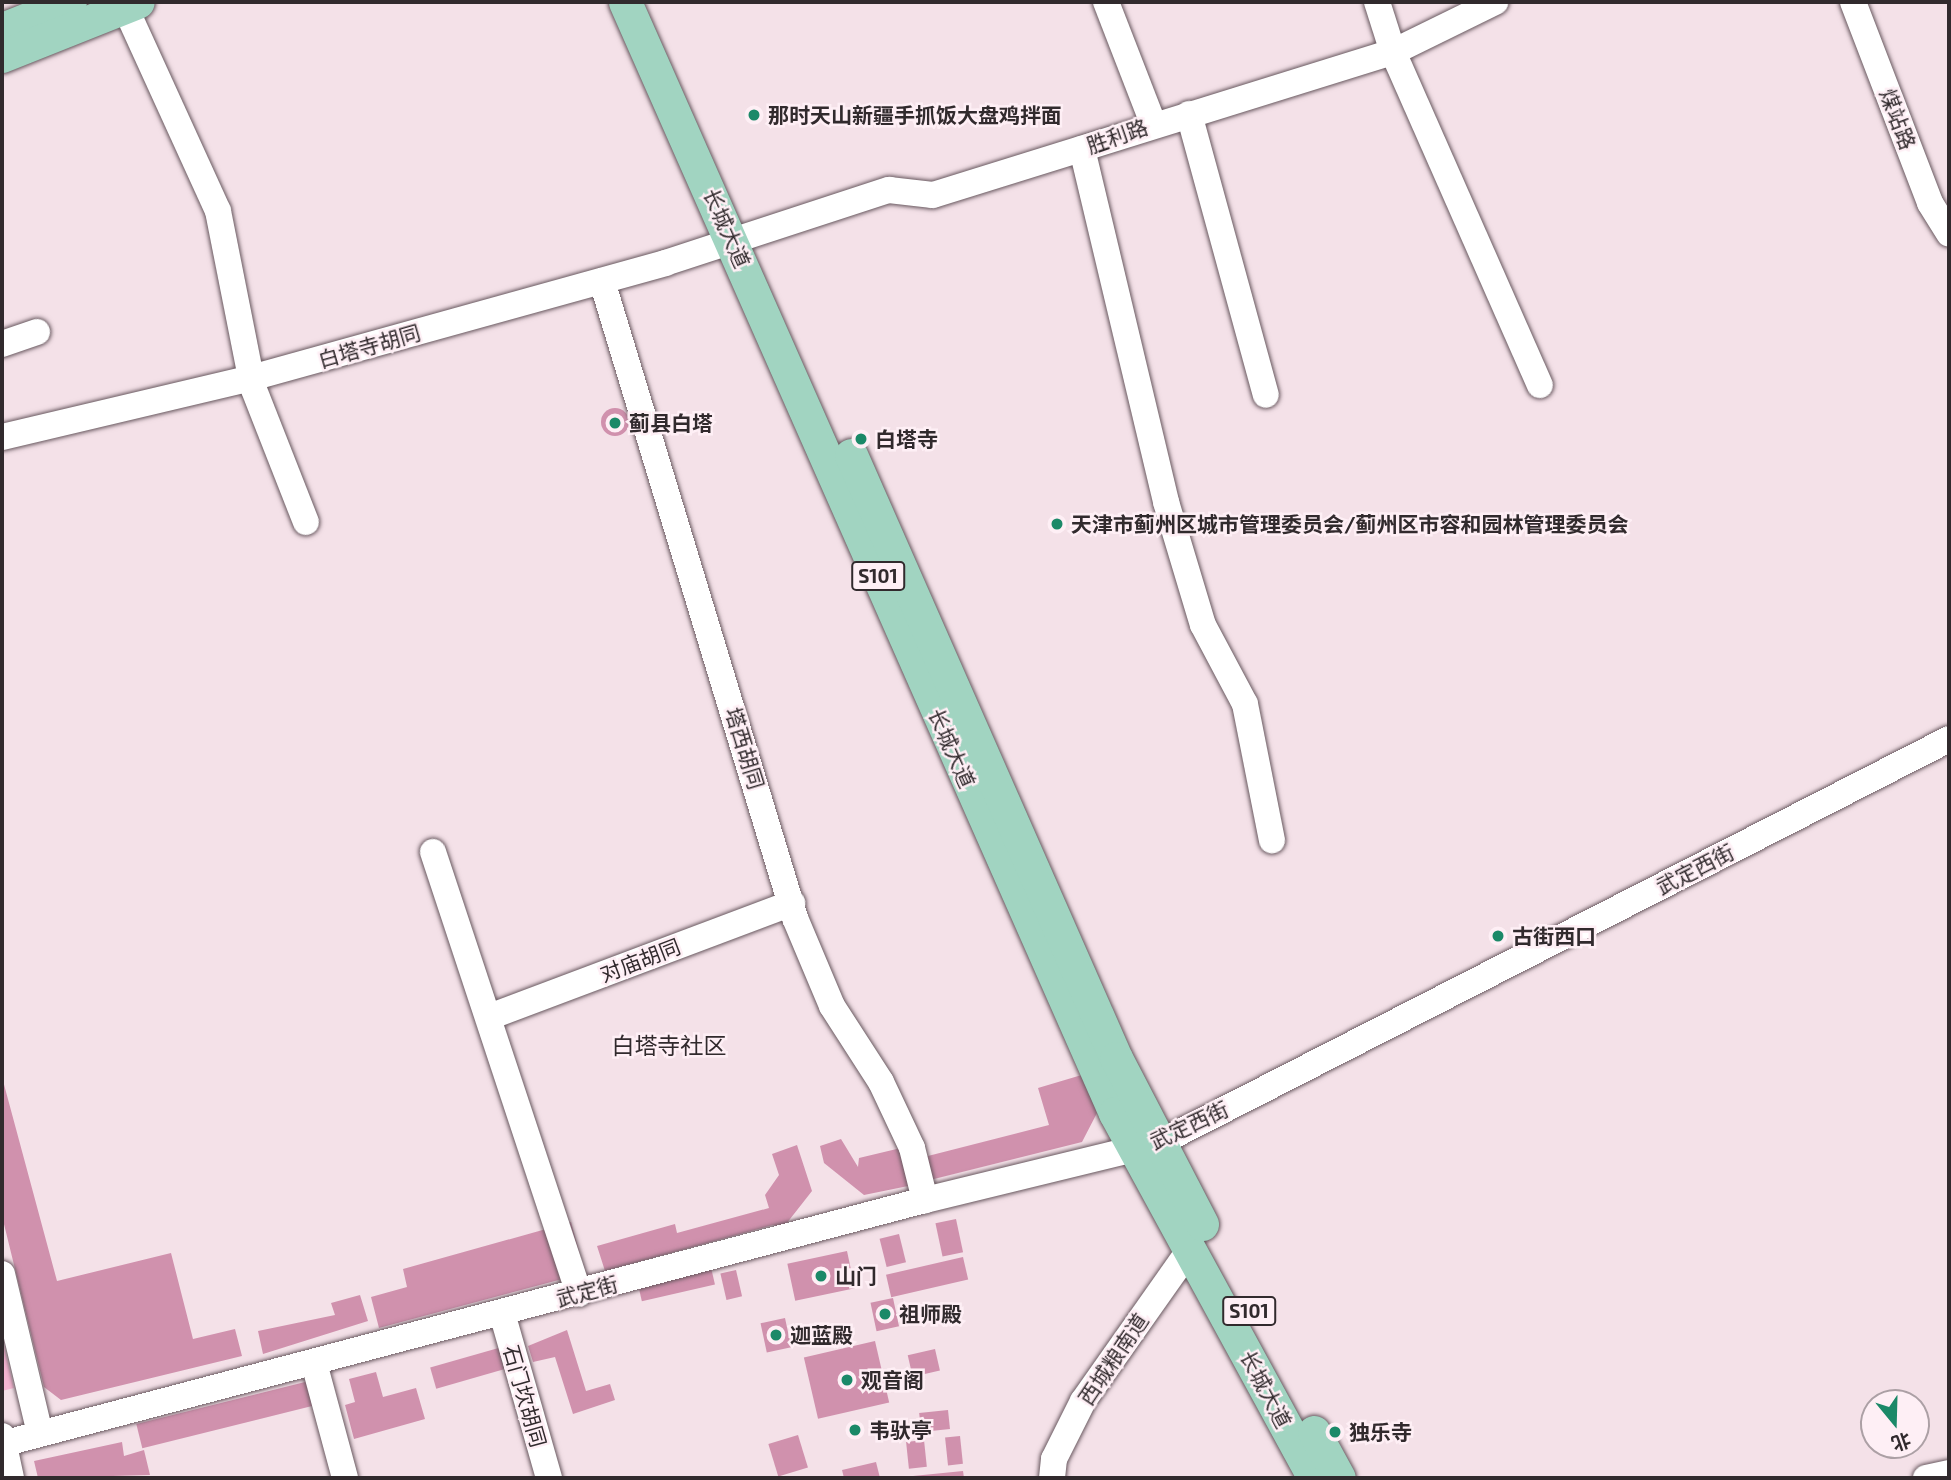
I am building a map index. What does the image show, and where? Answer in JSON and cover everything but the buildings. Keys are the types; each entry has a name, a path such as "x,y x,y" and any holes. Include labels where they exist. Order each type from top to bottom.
{"main road":[{"path":"2,29 70,2"},
{"name":"长城大道","path":"625,2 743,236"},
{"name":"长城大道","path":"650,2 743,236 1053,977 1339,1478"},
{"path":"2,56 132,4"},
{"name":"长城大道","path":"1149,1141 1191,1248 1314,1478"}],"street":[{"path":"1106,2 1153,123"},
{"path":"1377,2 1393,52 1540,385"},
{"name":"胜利路","path":"743,236 889,190 933,195 1082,149 1153,123 1393,52 1495,2"},
{"name":"煤站路","path":"1853,2 1930,203 1949,234"},
{"path":"132,4 218,211 251,378 306,522"},
{"path":"1189,114 1266,395"},
{"path":"1082,149 1166,502 1203,625 1245,704 1272,840"},
{"name":"白塔寺胡同","path":"2,437 251,378 602,281 743,236"},
{"name":"塔西胡同","path":"602,281 792,903 832,1006 881,1082 912,1149 925,1200"},
{"path":"2,344 37,332"},
{"name":"武定西街","path":"1149,1141 1949,728"},
{"name":"武定西街","path":"1149,1141 1949,739"},
{"path":"433,852 579,1293"},
{"name":"对庙胡同","path":"489,1017 792,903"},
{"name":"武定街","path":"2,1436 38,1424 314,1363 1149,1141"},
{"name":"西城粮南道","path":"1052,1478 1054,1459 1083,1401 1191,1248"},
{"path":"2,1274 38,1424"},
{"name":"石门坎胡同","path":"502,1313 549,1478"},
{"path":"314,1363 345,1478"},
{"path":"2,1436 11,1478"},
{"path":"1926,1478 1949,1473"}],"shaded area":[{"path":"2,1338 14,1388 2,1391"}],"place":[{"name":"那时天山新疆手抓饭大盘鸡拌面","path":"754,115"},
{"name":"蓟县白塔","path":"615,423"},
{"name":"白塔寺","path":"861,439"},
{"name":"天津市蓟州区城市管理委员会/蓟州区市容和园林管理委员会","path":"1057,524"},
{"name":"古街西口","path":"1498,936"},
{"name":"山门","path":"821,1276"},
{"name":"祖师殿","path":"885,1314"},
{"name":"迦蓝殿","path":"776,1335"},
{"name":"观音阁","path":"847,1380"},
{"name":"韦驮亭","path":"855,1430"},
{"name":"独乐寺","path":"1335,1432"}],"district":[{"name":"白塔寺社区","path":"669,1045"}]}
